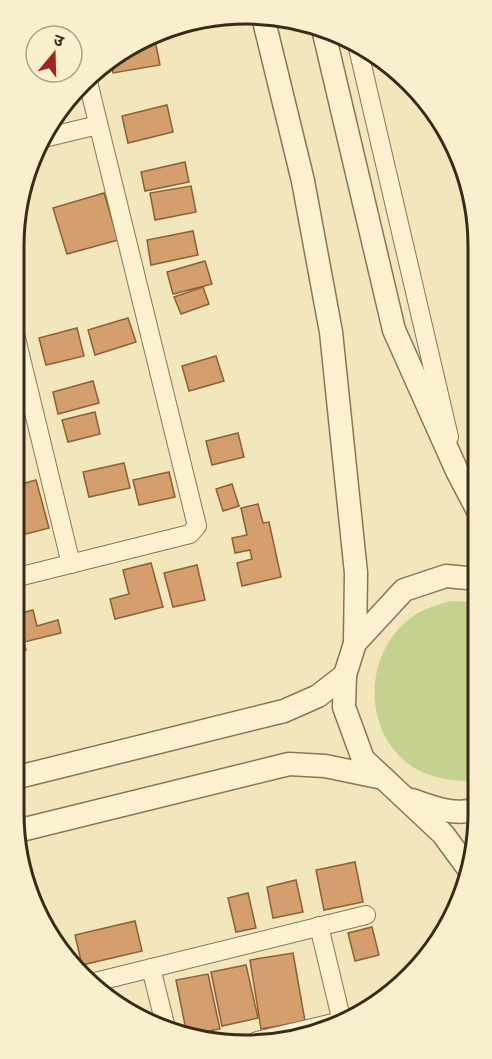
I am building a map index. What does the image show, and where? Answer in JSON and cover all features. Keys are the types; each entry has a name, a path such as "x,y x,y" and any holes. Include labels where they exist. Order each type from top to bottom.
{"street":[{"path":"265,25 303,180 331,332 356,573 355,643 345,675 344,707 363,759 443,834 463,861"},
{"path":"325,39 394,330 468,492"},
{"path":"360,56 457,471"},
{"path":"24,576 190,534 196,526 89,89"},
{"path":"54,136 98,125"},
{"path":"24,371 71,564"},
{"path":"355,643 405,590 446,576 468,578"},
{"path":"24,776 284,711 318,696 345,675"},
{"path":"24,829 289,764 325,766 385,779"},
{"path":"405,797 439,810 468,812"},
{"path":"101,981 366,915"},
{"path":"319,926 340,1014"},
{"path":"151,968 164,1019"}],"green space":[{"path":"450,601 468,602 468,781 439,778 416,769 398,754 385,736 377,716 375,694 377,672 384,651 396,633 412,617 430,607"}],"building":[{"path":"156,43 160,65 113,73 112,69 123,61"},
{"path":"167,105 173,132 128,143 122,116"},
{"path":"185,162 189,182 145,191 141,172"},
{"path":"191,186 196,212 155,220 150,193"},
{"path":"104,193 118,240 67,254 53,208"},
{"path":"193,231 198,255 151,265 147,240"},
{"path":"205,261 212,284 173,294 167,272"},
{"path":"203,287 209,304 181,314 174,297"},
{"path":"128,318 136,342 95,355 88,330"},
{"path":"77,328 84,356 46,365 39,338"},
{"path":"216,356 224,381 189,391 182,366"},
{"path":"93,381 99,403 58,414 53,392"},
{"path":"95,412 100,434 68,442 62,420"},
{"path":"238,433 244,457 212,465 206,441"},
{"path":"124,463 130,488 89,497 83,472"},
{"path":"169,472 175,497 139,505 133,480"},
{"path":"36,480 49,528 24,534 24,483"},
{"path":"232,484 239,506 223,511 216,489"},
{"path":"258,504 263,523 269,522 281,577 242,586 237,563 252,559 250,550 235,553 232,538 247,535 241,508"},
{"path":"151,563 163,607 115,619 110,599 129,594 123,570"},
{"path":"197,565 205,600 173,607 164,573"},
{"path":"33,610 37,626 58,620 61,633 24,642 24,612"},
{"path":"355,862 363,902 324,910 316,870"},
{"path":"296,880 303,912 273,918 267,887"},
{"path":"248,893 256,928 236,932 228,898"},
{"path":"135,921 142,951 84,965 81,961 75,935"},
{"path":"372,927 379,955 355,961 348,933"},
{"path":"293,953 305,1021 261,1029 250,960"},
{"path":"246,965 258,1018 222,1026 211,972"},
{"path":"208,974 220,1029 206,1031 185,1026 176,980"}]}
